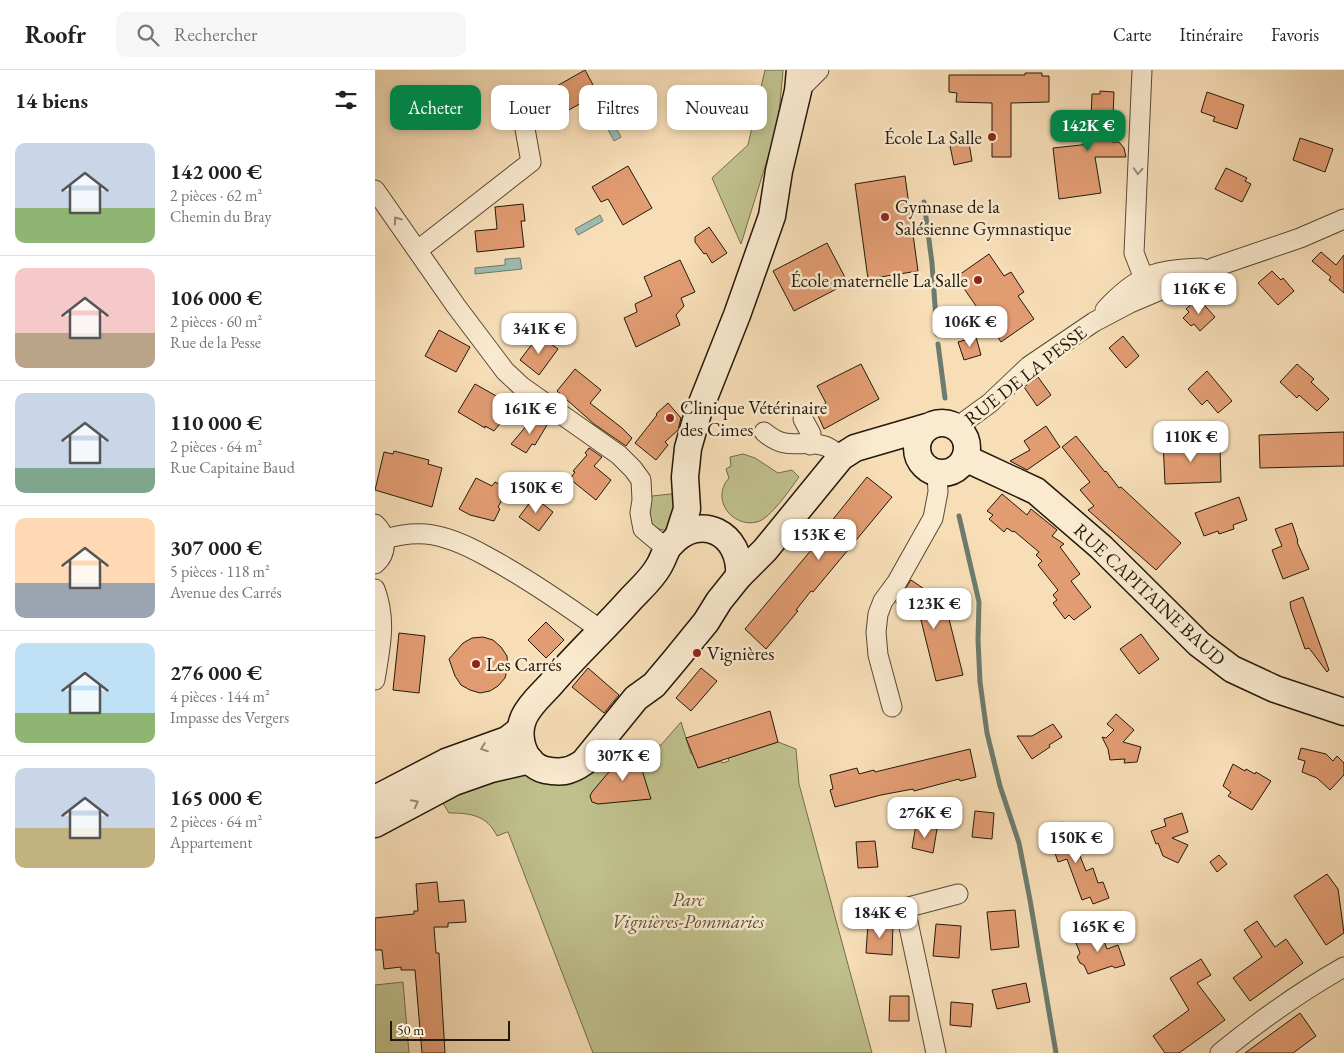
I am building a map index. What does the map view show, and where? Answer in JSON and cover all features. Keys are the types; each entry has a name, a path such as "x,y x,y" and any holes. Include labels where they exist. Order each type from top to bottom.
{"main road":[{"path":"799,80 779,171 772,216 737,315 719,356 698,413 688,448 685,477 687,509 659,567 601,632 580,651 533,704 525,716 520,730 521,745 529,760 542,769 560,773 575,768 584,762 635,698 654,685 706,622 719,601 739,576 765,550 848,453 938,422 948,423 957,428 964,436 967,447 965,458 958,467 948,472 888,450 848,453"},
{"path":"709,530 700,495 698,450 707,419 718,398 731,356 737,315"},
{"path":"927,427 919,435 916,446 928,466"},
{"name":"RUE CAPITAINE BAUD","path":"965,458 1036,491 1101,547 1199,644 1232,669 1275,689 1344,712"},
{"path":"732,543 758,538 784,526"},
{"path":"580,651 595,626 651,562 688,531 698,529 709,530 723,536 732,543 739,558 739,576"},
{"path":"375,799 446,762 507,740 520,730"},
{"path":"375,824 454,782 491,769 529,760"}],"street":[{"path":"799,80 819,70"},
{"path":"1142,70 1134,254 1146,286"},
{"path":"418,250 531,162 525,130"},
{"path":"375,190 456,306 505,371 521,386 619,455 633,469 641,480 642,500 640,513 643,529 672,543"},
{"name":"RUE DE LA PESSE","path":"957,428 989,403 1029,366 1094,322 1126,288 1146,286 1170,270 1215,267 1300,238 1344,219"},
{"path":"803,419 811,434 809,445"},
{"path":"764,432 771,438 785,444 822,445 848,453"},
{"path":"892,707 878,655 876,632 883,601 897,582 933,518 938,492 928,466"},
{"path":"375,564 383,555 380,531 443,537 471,548 520,574 595,626"},
{"path":"375,589 379,599 383,623 375,680"},
{"path":"937,1053 905,908 958,894"},
{"path":"1220,1053 1308,988 1344,967"}],"green space":[{"path":"765,70 783,70 778,125 741,244 712,178 748,145 751,130 767,130 767,85 762,85"},
{"path":"743,454 755,458 778,473 792,470 799,477 774,509 757,522 739,521 732,516 723,503 724,486 729,478 726,469 731,466 730,457"},
{"path":"680,493 671,530 657,528 653,525 650,515 652,496"},
{"name":"Parc Vignières-Pommaries","path":"681,722 691,754 693,753 698,768 721,761 722,763 729,761 728,758 778,742 796,749 799,784 872,1053 593,1053 508,832 497,836 483,819 471,815 449,813 441,800 522,772 538,778 614,737 634,753 661,745"},
{"path":"403,982 409,1053 375,1053 375,985"}],"shaded area":[{"path":"608,130 617,130 621,137 614,141"},
{"path":"600,215 603,221 578,235 575,229"},
{"path":"520,258 522,269 475,274 475,268 505,265 505,259"}],"building":[{"path":"585,70 593,85 579,85 579,104 569,110 569,85 559,85"},
{"path":"1025,73 1042,73 1042,76 1049,76 1049,102 1011,103 1011,157 992,157 992,103 956,102 957,93 949,92 949,75 1025,75"},
{"path":"1100,91 1114,92 1112,142 1119,142 1124,148 1126,157 1095,157 1101,193 1059,199 1053,148 1090,144 1092,94 1100,94"},
{"path":"1207,92 1244,105 1237,129 1213,121 1215,117 1201,112"},
{"path":"1300,138 1333,149 1325,172 1293,160"},
{"path":"969,143 972,161 954,165 950,146"},
{"path":"628,166 652,208 623,225 608,199 601,202 592,187"},
{"path":"1226,168 1247,178 1245,181 1251,184 1242,202 1215,189"},
{"name":"Gymnase de la Salésienne Gymnastique","path":"905,176 918,271 868,279 855,184"},
{"path":"523,204 525,221 521,221 524,247 477,252 475,231 497,229 495,207"},
{"path":"709,227 727,253 712,263 706,253 704,254 695,242 695,237"},
{"path":"827,243 848,283 794,311 773,271"},
{"path":"1321,252 1336,265 1344,255 1344,293 1329,280 1331,277 1312,261"},
{"path":"989,254 1004,276 1011,272 1024,292 1018,296 1034,319 1001,342 956,277"},
{"path":"680,260 695,292 681,298 684,306 676,315 680,325 636,347 624,318 637,312 635,304 652,296 644,277"},
{"path":"1272,271 1281,280 1283,278 1294,291 1278,305 1258,283"},
{"path":"1198,298 1215,317 1200,331 1194,324 1191,326 1183,318 1189,312 1186,309"},
{"path":"439,330 470,347 456,372 425,356"},
{"path":"539,335 558,349 539,375 520,360"},
{"path":"1123,336 1139,356 1126,368 1109,348"},
{"path":"976,337 981,355 964,360 958,342"},
{"path":"861,364 879,399 824,429 815,409 826,403 817,386"},
{"path":"1297,364 1314,379 1311,382 1329,399 1317,411 1299,395 1297,398 1280,382"},
{"path":"575,369 601,390 590,403 632,438 626,446 594,424 557,391"},
{"path":"1207,371 1232,401 1218,413 1207,400 1202,405 1188,389"},
{"path":"1038,377 1051,395 1037,406 1024,387"},
{"path":"475,384 514,406 494,431 485,426 485,428 458,412"},
{"path":"668,403 681,418 678,430 665,442 668,445 656,460 635,443 656,414"},
{"path":"534,417 547,425 535,445 532,444 526,453 511,444"},
{"path":"1046,426 1060,447 1027,470 1010,461 1030,450 1024,441"},
{"path":"1344,432 1344,466 1260,468 1259,435"},
{"path":"1076,436 1119,488 1121,487 1181,543 1156,570 1088,510 1094,506 1080,490 1090,482 1062,447"},
{"path":"1194,440 1194,448 1220,447 1221,482 1165,484 1163,441"},
{"path":"589,448 602,457 594,466 611,480 596,500 570,479 575,472 573,471 587,455 585,453"},
{"path":"394,451 429,460 428,464 442,468 432,507 375,490 384,452 393,454"},
{"path":"867,477 892,497 813,592 811,591 796,610 798,611 766,649 745,629 828,530 826,528"},
{"path":"476,478 492,486 495,482 508,489 498,507 500,509 494,521 470,515 459,509"},
{"path":"1002,494 1027,515 1031,509 1057,530 1052,536 1064,544 1060,547 1080,574 1071,581 1091,607 1074,620 1069,615 1065,619 1053,603 1057,600 1053,595 1058,590 1038,565 1042,561 1036,555 1039,552 1014,531 1007,528 1004,532 989,519 993,515 987,511"},
{"path":"534,497 553,512 539,531 519,517"},
{"path":"1239,497 1247,520 1233,525 1234,529 1219,534 1218,531 1204,536 1195,513"},
{"path":"1292,523 1297,542 1309,569 1283,579 1272,550 1282,546 1275,529"},
{"path":"911,580 945,603 963,675 936,681 921,620 896,603"},
{"path":"1303,597 1329,670 1327,672 1309,648 1305,649 1291,609 1290,602"},
{"path":"546,622 564,640 546,658 528,640"},
{"path":"399,633 425,636 419,693 393,690"},
{"path":"1141,634 1159,659 1139,674 1120,649"},
{"path":"483,637 493,640 501,647 507,656 508,667 505,678 498,686 490,691 480,693 461,685 455,676 449,659 463,643 472,638"},
{"path":"588,668 619,695 604,713 572,687"},
{"path":"701,668 717,681 691,711 676,698"},
{"path":"770,711 778,742 698,768 686,738"},
{"path":"1116,714 1134,730 1123,742 1141,747 1137,762 1124,763 1125,759 1110,760 1108,749 1102,737 1106,738 1114,730 1107,724"},
{"path":"1053,724 1062,737 1032,759 1017,736 1032,736"},
{"path":"627,748 638,757 651,799 598,804 592,802 590,796 592,792"},
{"path":"1301,748 1326,754 1333,761 1337,756 1344,763 1344,775 1330,790 1317,778 1302,772 1305,761 1298,759"},
{"path":"970,749 976,777 960,781 959,779 914,791 913,789 881,795 835,807 830,790 833,789 830,775 857,768 859,774 874,770 875,772"},
{"path":"1233,764 1245,771 1246,769 1255,774 1256,772 1271,781 1252,810 1228,796 1231,792 1223,786"},
{"path":"975,811 994,813 992,839 972,837"},
{"path":"1182,813 1188,832 1172,838 1188,845 1178,863 1163,856 1151,831 1166,826 1164,819"},
{"path":"1063,822 1065,827 1068,826 1086,871 1093,868 1098,883 1103,882 1109,898 1093,904 1090,897 1082,900 1067,859 1058,862 1054,850 1056,843 1042,836 1051,832 1049,827"},
{"path":"916,825 937,829 933,853 912,848"},
{"path":"875,841 878,867 858,868 856,842"},
{"path":"1219,855 1227,864 1217,872 1210,862"},
{"path":"1327,874 1338,889 1344,933 1326,945 1294,896"},
{"path":"437,882 439,902 464,900 466,922 448,923 448,927 434,927 436,953 439,953 445,1053 422,1053 415,970 401,970 401,967 384,969 382,950 375,950 375,918 414,914 414,911 418,911 416,884"},
{"path":"1015,910 1019,947 991,950 987,912"},
{"path":"1257,921 1275,947 1286,939 1303,963 1250,1001 1233,978 1262,957 1244,930"},
{"path":"868,923 893,924 892,955 866,953"},
{"path":"936,924 961,926 959,958 933,956"},
{"path":"1099,928 1107,949 1118,945 1125,965 1115,968 1112,966 1088,974 1084,965 1080,963 1077,957 1080,953 1076,943 1086,940 1084,933"},
{"path":"1201,959 1211,975 1197,983 1225,1020 1179,1053 1165,1053 1153,1036 1189,1010 1170,978"},
{"path":"1026,983 1030,1002 997,1009 992,990"},
{"path":"890,996 909,996 909,1021 889,1021"},
{"path":"951,1002 973,1004 971,1027 950,1025"},
{"path":"1300,1013 1316,1036 1293,1053 1245,1053"}],"waterway":[{"path":"924,202 932,263 937,334"},
{"path":"938,344 945,398"},
{"path":"959,516 979,602 980,682 987,733 1000,786 1019,843 1056,1053"}],"place":[{"name":"École La Salle","path":"992,137"},
{"name":"Gymnase de la Salésienne Gymnastique","path":"885,217"},
{"name":"École maternelle La Salle","path":"978,280"},
{"name":"Clinique Vétérinaire des Cimes","path":"670,418"},
{"name":"Vignières","path":"697,653"},
{"name":"Les Carrés","path":"476,664"}]}
